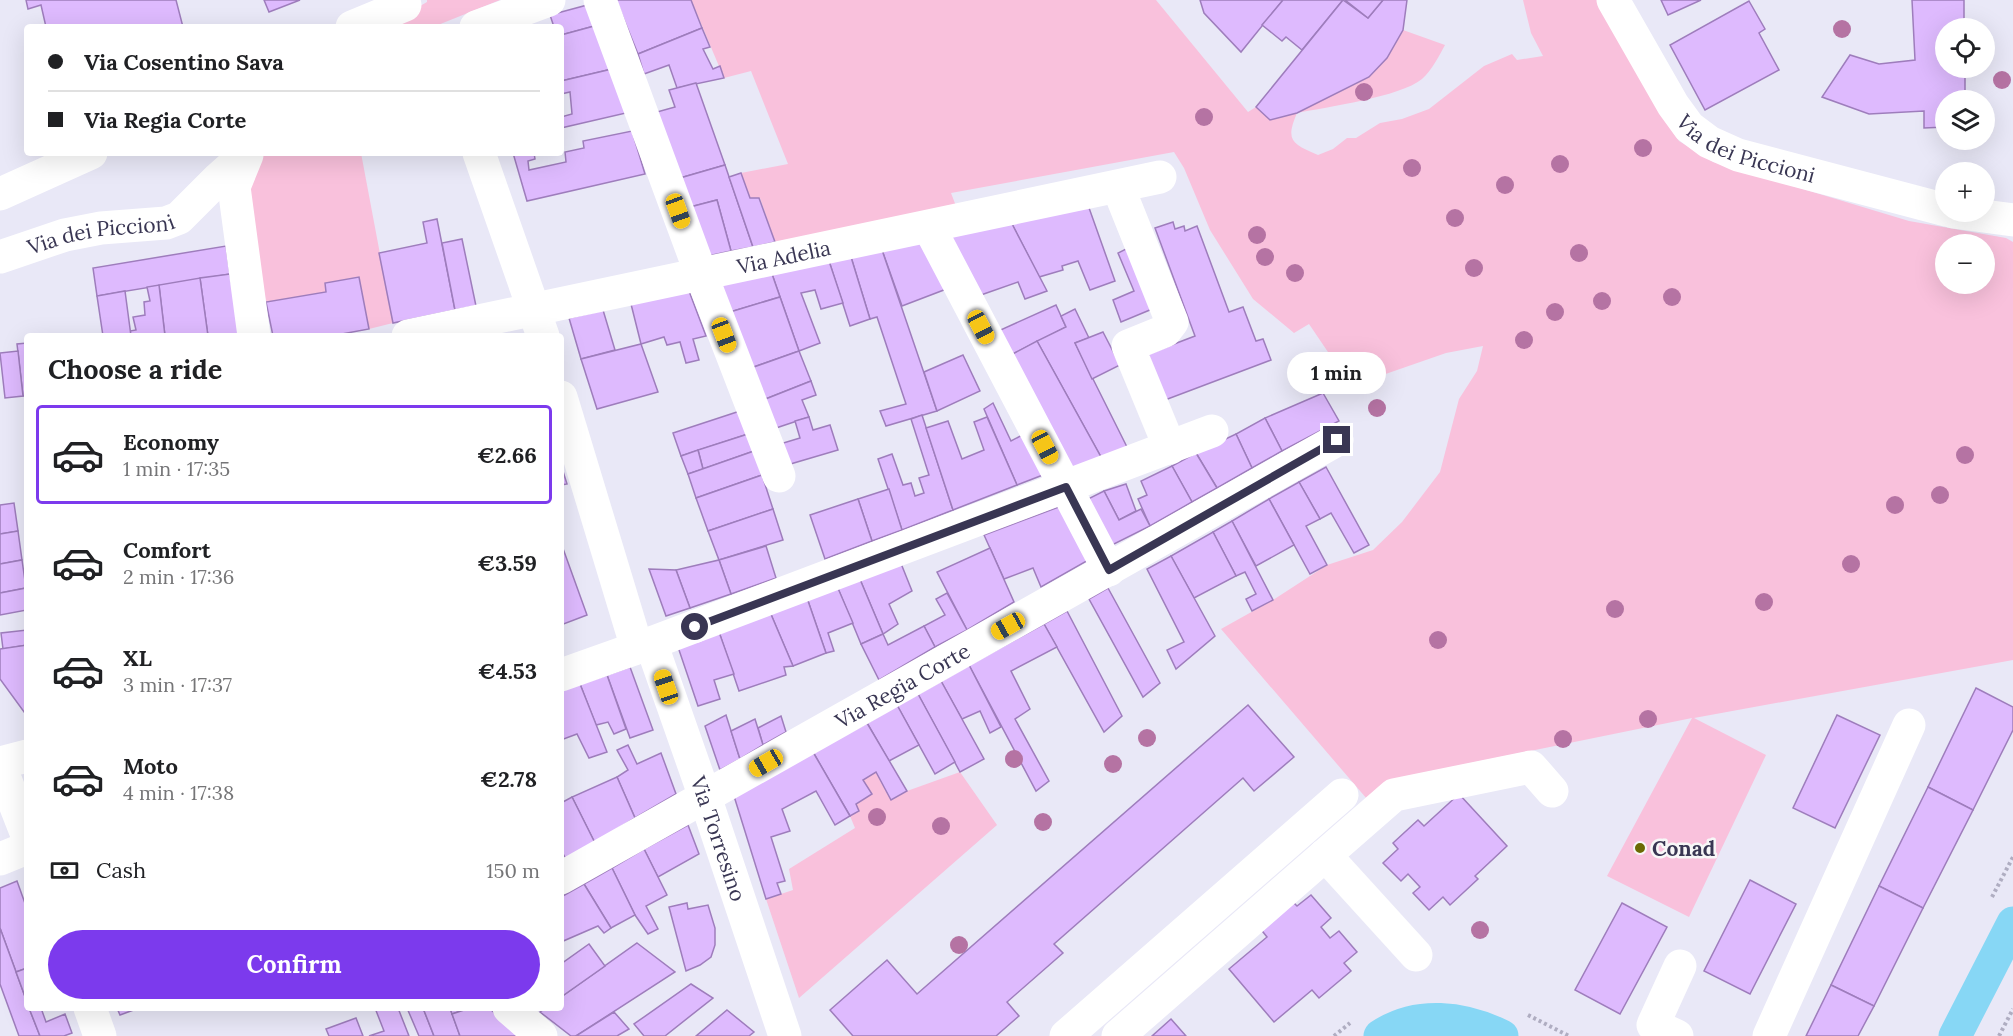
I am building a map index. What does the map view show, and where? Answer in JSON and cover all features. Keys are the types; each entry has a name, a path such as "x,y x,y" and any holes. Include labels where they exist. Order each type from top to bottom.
{"main road":[{"path":"1955,1036 2013,923"},
{"path":"1380,1036 1412,1021 1439,1018 1466,1023 1502,1036"}],"street":[{"path":"484,24 549,0"},
{"path":"600,0 701,274 779,476"},
{"name":"Via dei Piccioni","path":"1613,0 1673,105 1689,127 1709,142 1738,154 1935,207"},
{"path":"359,24 405,5"},
{"path":"0,194 85,156"},
{"name":"Via dei Piccioni","path":"0,257 65,235 101,228 166,223 179,218 219,177 245,156"},
{"path":"246,156 234,187 254,333"},
{"path":"480,156 538,323"},
{"name":"Via Adelia","path":"438,333 538,323 701,274 1160,177"},
{"path":"1118,187 1172,322 1166,331 1128,346 1170,448"},
{"path":"1995,217 2013,220"},
{"path":"929,227 1109,570"},
{"name":"Via Torresino","path":"564,406 644,646 705,797 785,1036"},
{"path":"564,674 1212,432"},
{"name":"Via Regia Corte","path":"564,876 1337,440"},
{"path":"1769,1036 1909,725"},
{"path":"0,859 19,829 0,764 24,757"},
{"path":"1118,1036 1394,795 1531,767 1552,791"},
{"path":"1066,1036 1342,795"},
{"path":"1326,855 1416,955"},
{"path":"1677,1036 1653,1025 1680,966"},
{"path":"91,1011 100,1036"},
{"path":"512,1011 541,1036"}],"path":[{"path":"1999,1036 2013,1009"}],"shaded area":[{"path":"427,0 500,0 440,24 389,24"},
{"path":"691,0 1156,0 1248,112 1256,107 1270,120 1297,113 1293,122 1293,140 1302,148 1318,155 1333,149 1347,138 1356,138 1380,123 1402,119 1429,109 1484,66 1512,54 1517,60 1543,56 1531,33 1523,0 1597,0 1679,141 1713,162 1909,221 1983,234 1935,234 1935,294 1995,294 1995,236 2013,242 2013,660 1694,718 1766,755 1689,917 1607,876 1692,718 1388,780 1367,799 1221,629 1273,600 1327,565 1373,550 1402,522 1440,472 1459,399 1477,371 1483,346 1446,353 1351,386 1309,324 1294,333 1253,299 1210,230 1184,168 1174,152 951,193 956,206 775,242 760,198 750,198 741,173 788,164 751,71 724,78"},
{"path":"1403,30 1445,45 1429,71 1412,85 1381,96 1297,113 1369,77 1387,58"},
{"path":"259,156 362,156 393,323 369,329 359,277 325,283 326,292 266,302 251,227 250,189"},
{"path":"876,772 892,800 907,791 960,772 997,825 799,998 766,899 793,890 789,869 855,828 850,816 859,811 856,804 872,794 863,780"}],"building":[{"path":"26,0 176,0 182,24 45,24 41,5 28,9"},
{"path":"264,0 300,0 269,12"},
{"path":"616,0 691,0 702,28 638,54"},
{"path":"1200,0 1283,0 1241,52 1204,13"},
{"path":"1283,0 1343,0 1302,50 1286,37 1282,41 1262,25"},
{"path":"1343,0 1368,18 1383,0 1407,0 1403,30 1387,58 1369,77 1297,113 1270,120 1256,107"},
{"path":"1345,0 1383,0 1368,18"},
{"path":"1661,0 1701,0 1668,15"},
{"path":"1912,0 1964,0 1964,18 1935,18 1935,78 1965,78 1965,90 1935,90 1935,128 1924,128 1924,111 1869,114 1822,97 1850,55 1879,64 1915,60"},
{"path":"1749,1 1765,29 1759,33 1779,70 1705,110 1670,45"},
{"path":"591,4 598,25 564,34 564,24 553,24 550,15"},
{"path":"598,25 612,69 564,80 564,34"},
{"path":"702,28 710,47 703,49 713,69 720,66 724,78 677,88 669,65 644,74 638,54"},
{"path":"612,69 626,113 564,127 564,116 572,114 570,92 564,93 564,80"},
{"path":"696,83 725,165 680,178 657,112 675,107 669,90"},
{"path":"632,131 645,174 527,201 514,156 534,156 535,159 528,161 529,170 566,162 565,152 584,148 583,141"},
{"path":"725,165 753,247 731,251 717,200 690,207 680,178"},
{"path":"741,173 750,198 759,198 775,242 753,247 729,177"},
{"path":"717,200 731,251 708,256 690,207"},
{"path":"1088,205 1115,281 1090,290 1078,261 1062,266 1063,270 1039,277 1011,222"},
{"path":"437,219 455,310 393,323 379,253 427,243 423,222"},
{"path":"1011,222 1047,291 1025,299 1018,282 978,296 946,236"},
{"path":"1173,222 1175,229 1184,226 1185,231 1197,226 1229,312 1243,307 1256,341 1263,339 1271,360 1165,400 1148,354 1195,336 1155,228"},
{"path":"462,239 476,306 455,310 442,243"},
{"path":"922,241 949,288 902,306 882,250"},
{"path":"226,246 230,274 97,296 93,268"},
{"path":"1132,246 1157,307 1121,322 1113,300 1134,291 1118,253"},
{"path":"882,250 937,411 886,426 880,411 906,404 877,317 870,319 851,257"},
{"path":"851,257 870,319 850,326 829,261"},
{"path":"829,261 843,303 821,309 815,290 801,293 820,343 799,351 772,274"},
{"path":"230,274 240,333 208,333 200,278"},
{"path":"772,274 780,297 730,312 720,285"},
{"path":"359,277 369,329 347,333 272,333 266,302 326,292 325,283"},
{"path":"200,278 208,333 165,333 159,285"},
{"path":"159,285 165,333 130,333 130,331 136,330 133,317 145,315 144,302 150,301 147,287"},
{"path":"125,291 131,333 103,333 97,296"},
{"path":"689,291 706,336 693,339 699,360 686,363 680,342 667,345 664,337 641,344 631,304"},
{"path":"780,297 799,351 751,368 730,312"},
{"path":"1056,305 1066,327 1009,356 996,332"},
{"path":"1075,309 1089,338 1075,343 1128,449 1101,457 1037,341 1066,327 1061,316"},
{"path":"603,310 615,350 581,359 569,318"},
{"path":"1103,332 1120,365 1092,379 1075,343"},
{"path":"1037,341 1101,457 1072,469 1009,356"},
{"path":"24,343 23,396 17,344"},
{"path":"641,344 658,392 597,409 581,359"},
{"path":"18,351 23,396 5,398 0,353"},
{"path":"799,351 811,381 763,400 751,368"},
{"path":"963,355 980,391 937,411 924,372"},
{"path":"811,381 816,395 802,400 809,417 773,429 763,400"},
{"path":"1323,393 1339,421 1282,451 1265,418"},
{"path":"993,403 1011,441 1026,433 1048,473 1017,485 984,409"},
{"path":"740,411 748,434 681,456 673,433"},
{"path":"922,415 953,510 902,530 878,459 892,454 903,485 911,483 915,496 924,493 919,478 929,475 911,419"},
{"path":"809,417 813,430 830,425 838,450 787,465 780,444 800,438 795,421"},
{"path":"987,417 1017,485 953,510 926,428 948,421 962,459 984,450 974,422"},
{"path":"1265,418 1282,451 1252,468 1236,434"},
{"path":"748,434 754,451 703,469 698,450"},
{"path":"1236,434 1252,468 1217,488 1196,453"},
{"path":"698,450 703,469 688,474 681,456"},
{"path":"754,451 762,475 696,498 688,474"},
{"path":"1196,453 1217,488 1192,502 1172,466"},
{"path":"1172,466 1192,502 1150,526 1138,499 1147,495 1141,481"},
{"path":"1326,467 1369,545 1354,553 1331,513 1320,519 1299,482"},
{"path":"762,475 773,509 708,531 696,498"},
{"path":"1299,482 1320,519 1306,526 1327,565 1310,574 1269,499"},
{"path":"1126,484 1136,511 1119,520 1104,491"},
{"path":"889,489 902,530 872,541 858,499"},
{"path":"1104,491 1119,520 1141,509 1150,526 1112,545 1088,499"},
{"path":"858,499 872,541 825,559 810,515"},
{"path":"1269,499 1294,545 1256,566 1232,521"},
{"path":"14,503 18,531 0,534 0,505"},
{"path":"1064,505 1092,558 1041,587 1033,568 1004,579 984,535"},
{"path":"773,509 783,540 719,560 708,531"},
{"path":"1232,521 1273,600 1252,611 1246,599 1256,594 1245,572 1236,576 1213,532"},
{"path":"18,531 22,560 0,564 0,534"},
{"path":"1213,532 1236,576 1194,598 1171,556"},
{"path":"766,546 776,578 731,594 719,560"},
{"path":"990,548 1014,602 967,630 937,572"},
{"path":"564,551 587,615 564,624"},
{"path":"1171,556 1215,636 1176,669 1167,650 1184,642 1147,569"},
{"path":"22,560 24,588 0,593 0,564"},
{"path":"719,560 731,594 690,608 676,570"},
{"path":"900,561 912,591 889,604 898,624 883,634 859,577"},
{"path":"649,569 676,570 690,608 666,616"},
{"path":"859,577 883,634 861,644 837,586"},
{"path":"837,586 853,623 828,633 834,651 826,653 807,598"},
{"path":"24,588 24,611 0,615 0,593"},
{"path":"1108,588 1160,683 1143,697 1089,599"},
{"path":"947,593 967,630 935,647 924,626 945,615 936,599"},
{"path":"807,598 826,653 793,666 770,612"},
{"path":"1067,611 1122,716 1104,732 1044,624"},
{"path":"770,612 793,666 784,667 786,675 739,691 719,632"},
{"path":"1044,624 1057,647 1011,671 1030,709 1015,719 1049,781 1036,791 969,665"},
{"path":"924,626 935,647 879,680 861,644 883,634 888,645"},
{"path":"24,630 24,646 3,649 1,633"},
{"path":"719,632 734,674 714,680 720,699 698,706 678,647"},
{"path":"24,645 24,712 0,679 0,649"},
{"path":"969,665 1001,727 990,733 980,711 962,719 941,681"},
{"path":"630,667 653,730 630,738 607,675"},
{"path":"607,675 626,729 614,734 608,722 596,725 580,684"},
{"path":"941,681 984,759 960,772 918,694"},
{"path":"580,684 607,752 589,758 577,734 564,739 564,690"},
{"path":"1976,688 2013,707 2013,730 1973,810 1928,787"},
{"path":"918,694 955,762 935,774 897,705"},
{"path":"897,705 919,745 889,761 867,723"},
{"path":"1248,705 1294,757 1254,791 1243,778 1054,944 1063,953 1007,1002 1019,1016 996,1036 853,1036 830,1010 887,960 917,994"},
{"path":"726,715 740,759 720,770 705,726"},
{"path":"1837,715 1880,735 1835,828 1793,808"},
{"path":"781,716 786,732 763,745 758,728"},
{"path":"755,719 763,745 740,759 731,731"},
{"path":"867,723 907,791 891,800 876,772 863,780 872,794 856,804 859,811 850,816 813,752"},
{"path":"628,745 637,764 661,753 676,794 635,818 617,777 628,770 617,750"},
{"path":"813,752 850,816 835,825 816,791 782,809 790,831 771,837 785,881 777,883 781,894 766,899 734,796"},
{"path":"617,777 635,818 595,843 572,797"},
{"path":"1928,787 1973,810 1923,908 1879,886"},
{"path":"1459,794 1507,846 1475,876 1478,879 1450,905 1443,897 1429,910 1413,893 1420,887 1408,874 1401,881 1383,863 1398,849 1393,843 1418,820 1424,826"},
{"path":"572,797 595,843 566,859 564,855 564,801"},
{"path":"688,825 699,854 658,877 644,849"},
{"path":"644,849 667,895 646,906 658,929 648,934 635,915 612,868"},
{"path":"612,868 635,915 611,928 584,884"},
{"path":"1750,880 1796,904 1750,994 1704,971"},
{"path":"17,881 24,901 24,969 16,972 0,928 0,888"},
{"path":"584,884 611,928 604,933 598,926 564,941 564,895"},
{"path":"1879,886 1923,908 1874,1006 1831,985"},
{"path":"1311,895 1331,918 1321,927 1330,938 1339,931 1357,952 1344,963 1351,971 1319,998 1312,990 1274,1022 1229,969 1267,937 1259,927 1291,900 1297,906"},
{"path":"687,903 688,909 708,905 715,928 715,945 711,957 686,971 669,907"},
{"path":"1622,903 1667,927 1620,1014 1575,990"},
{"path":"0,928 24,994 24,1011 30,1011 40,1036 19,1036 0,984"},
{"path":"637,943 675,972 576,1036 571,1036 540,1012 564,1011 564,995"},
{"path":"589,944 605,966 564,995 564,962"},
{"path":"24,969 24,994 16,972"},
{"path":"691,984 713,998 665,1036 644,1036 634,1024"},
{"path":"1831,985 1874,1006 1858,1036 1806,1036"},
{"path":"727,1010 754,1032 749,1036 696,1036"},
{"path":"30,1011 42,1011 46,1022 65,1014 72,1033 64,1036 40,1036"},
{"path":"118,1011 131,1011 120,1015"},
{"path":"376,1011 399,1011 409,1036 369,1036 384,1031"},
{"path":"408,1011 424,1011 434,1036 419,1036"},
{"path":"424,1011 451,1011 460,1036 434,1036"},
{"path":"461,1011 492,1011 520,1036 460,1036 452,1014"},
{"path":"614,1012 629,1029 617,1036 576,1036"},
{"path":"356,1018 363,1036 329,1036 326,1029"},
{"path":"1171,1019 1186,1036 1152,1036"}],"place":[{"name":"Conad","path":"1640,848"}],"route":[{"path":"695,627 1066,487 1109,570 1337,440"}]}
